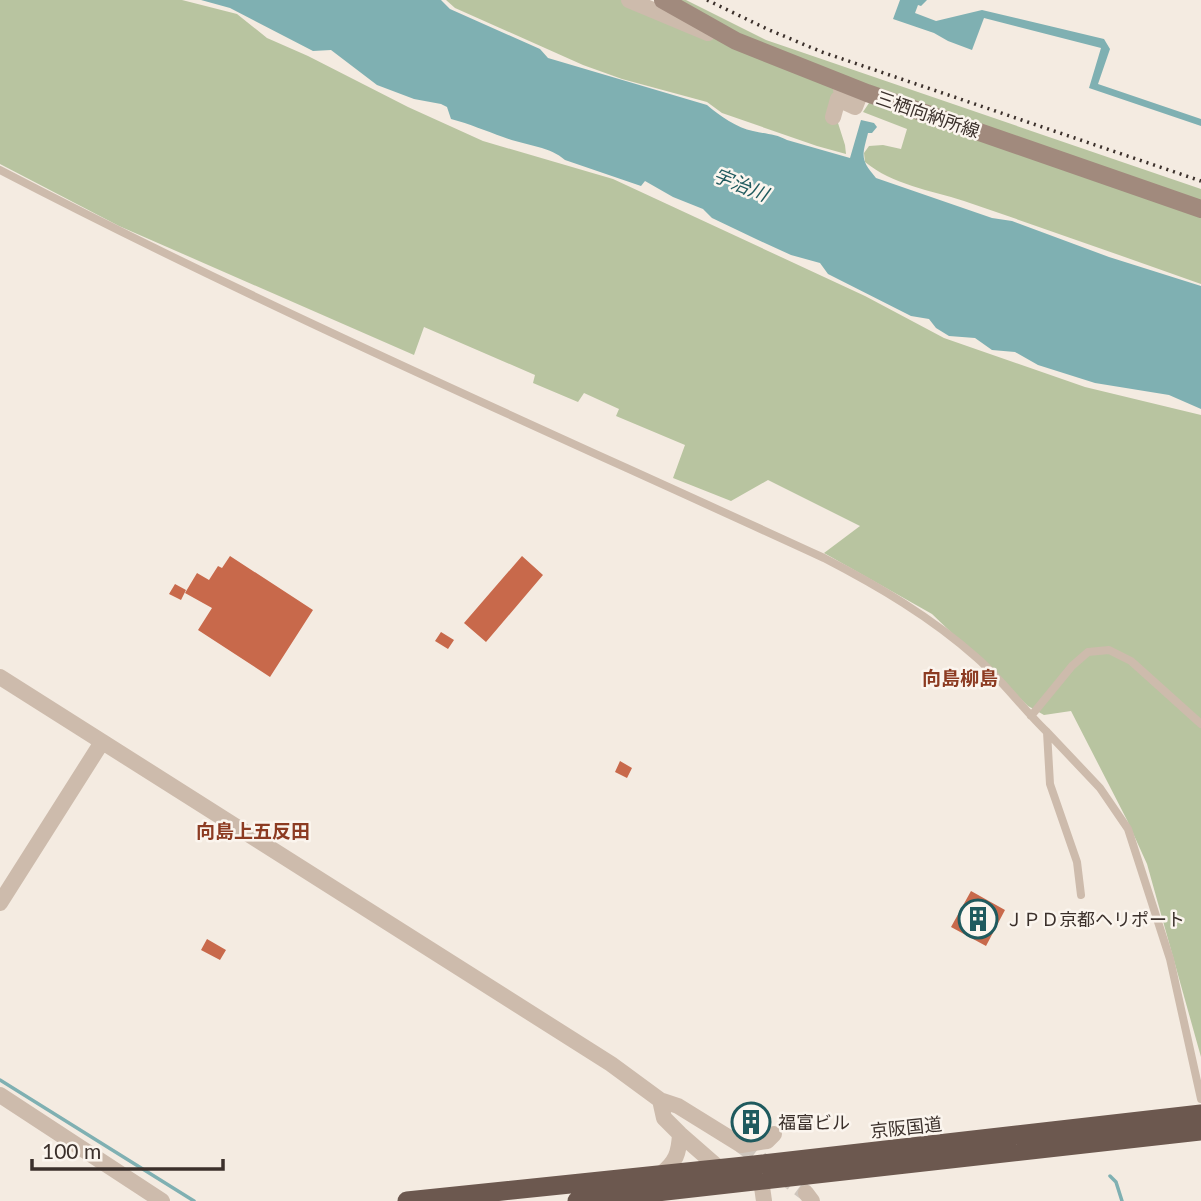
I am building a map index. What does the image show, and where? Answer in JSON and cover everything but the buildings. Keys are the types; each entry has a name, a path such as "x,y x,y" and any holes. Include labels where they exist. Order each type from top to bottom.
{"highway":[{"name":"京阪国道","path":"577,1201 761,1180 1158,1128 1201,1114"},
{"name":"京阪国道","path":"407,1201 720,1168 1158,1128 1201,1131"}],"main road":[{"name":"三栖向納所線","path":"663,0 736,41 867,93 1201,209"}],"street":[{"path":"629,0 859,97 855,107 838,99 833,117"},
{"path":"0,677 611,1064 660,1100 678,1106 741,1145 767,1141 774,1134"},
{"path":"0,902 102,742"},
{"path":"0,1095 162,1201"},
{"path":"660,1100 664,1118 720,1168"},
{"path":"661,1174 675,1163 680,1135"},
{"path":"761,1180 764,1201"}],"lane":[{"path":"0,170 74,209 307,320 873,583 921,615 978,659 1100,788 1128,829 1170,959 1198,1070 1201,1099"},
{"path":"1031,716 1072,666 1088,652 1109,650 1131,661 1201,724"},
{"path":"1048,732 1050,784 1077,862 1081,895"}],"green space":[{"path":"0,0 182,0 237,14 267,38 408,107 483,141 613,179 865,296 944,338 1085,387 1201,415 1201,1057 1147,864 1071,711 1044,715 1028,706 932,614 824,553 860,526 768,480 731,501 673,478 685,445 616,416 619,409 584,393 578,402 533,383 535,375 424,327 414,355 119,226 0,164"},
{"path":"446,0 629,0 859,97 838,100 838,123 846,154 722,113 707,102 622,79 583,65 455,8"},
{"path":"675,0 686,0 766,40 1201,189 1201,202 848,80 729,33"},
{"path":"871,100 1201,217 1201,284 964,201 912,186 876,170 865,162 864,153 869,146 883,145 901,149 907,129 863,112"}],"water":[{"name":"宇治川","path":"201,0 441,0 450,9 540,49 548,58 707,105 729,121 747,129 850,158 861,120 874,123 877,127 872,133 868,133 864,157 876,178 1201,286 1201,409 1169,395 1095,383 1038,365 1015,352 992,350 975,338 949,336 936,328 929,319 911,316 828,274 820,263 791,255 756,239 645,181 641,186 565,160 544,149 451,119 447,107 414,99 377,85 331,50 313,51 230,8"},
{"path":"900,0 927,0 921,6 918,5 915,13 936,21 982,10 1104,39 1110,49 1098,84 1201,119 1201,126 1089,88 1101,48 984,18 972,50 893,19"}],"waterway":[{"path":"0,1080 194,1201"},
{"path":"1110,1176 1116,1182 1122,1201"}],"tunnel":[{"path":"741,1145 806,1193"}],"railway":[{"path":"707,0 822,52 1201,181"}],"place":[{"name":"ＪＰＤ京都ヘリポート","path":"978,919"},
{"name":"福富ビル","path":"751,1122"}],"district":[{"name":"向島柳島","path":"960,677"},
{"name":"向島上五反田","path":"253,830"}]}
